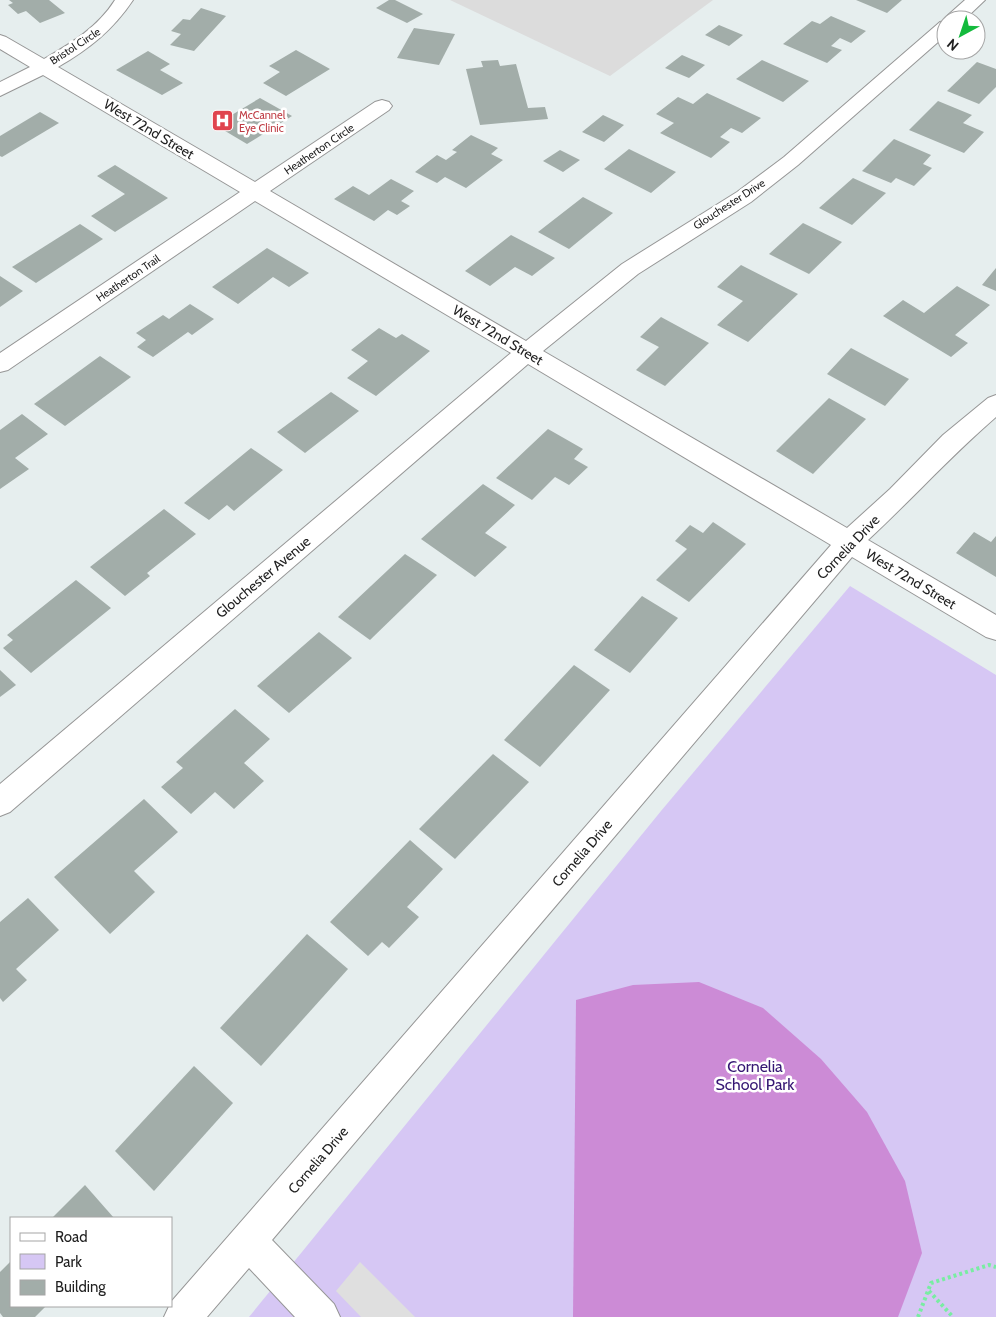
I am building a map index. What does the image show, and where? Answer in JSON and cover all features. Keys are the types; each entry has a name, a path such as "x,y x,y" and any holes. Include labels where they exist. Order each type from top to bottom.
{"street":[{"name":"Bristol Circle","path":"0,90 44,66 100,31 117,13 124,0"},
{"path":"964,10 976,0"},
{"name":"Glouchester Drive","path":"526,352 630,269 744,197 783,167 936,35"},
{"name":"West 72nd Street","path":"0,41 996,629"},
{"name":"Heatherton Circle","path":"256,192 382,106"},
{"name":"Heatherton Trail","path":"0,364 256,192"},
{"name":"Glouchester Avenue","path":"0,802 526,352"},
{"name":"Cornelia Drive","path":"183,1317 849,542 899,496 952,441 996,404"},
{"path":"248,1241 321,1317"}],"path":[{"path":"918,1317 931,1283 989,1265 996,1267"},
{"path":"929,1291 953,1317"}],"shaded area":[{"path":"450,0 713,0 610,76"},
{"path":"360,1262 415,1317 361,1317 336,1291"}],"green space":[{"name":"Cornelia School Park","path":"850,586 996,675 996,1317 249,1317 661,811"},
{"path":"699,982 763,1008 821,1059 867,1112 905,1181 922,1253 898,1317 573,1317 576,1000 633,985"}],"building":[{"path":"9,0 49,0 65,13 40,23 26,11 18,14 8,5 13,3"},
{"path":"389,0 395,0 423,14 407,23 376,8"},
{"path":"856,0 902,0 887,13"},
{"path":"201,8 226,16 194,51 170,45 181,34 171,31 183,19 190,20"},
{"path":"831,16 866,31 851,43 840,38 831,46 842,50 827,63 783,44 812,21 820,24"},
{"path":"719,25 743,35 729,46 705,35"},
{"path":"414,28 455,34 439,65 397,58"},
{"path":"296,50 330,69 286,96 263,83 280,72 269,66"},
{"path":"148,51 170,64 160,70 183,83 162,95 116,70"},
{"path":"682,55 705,65 689,78 665,68"},
{"path":"498,60 500,66 516,64 528,108 545,107 548,119 480,125 466,69 483,67 481,61"},
{"path":"762,60 809,81 783,102 736,79"},
{"path":"977,62 996,69 996,87 979,104 947,91"},
{"path":"707,93 761,118 742,133 731,128 720,137 730,142 711,158 660,133 674,123 656,114 678,97 693,104"},
{"path":"260,98 292,116 247,144 215,125"},
{"path":"938,101 972,115 963,123 984,132 964,153 909,130"},
{"path":"40,112 59,123 2,157 0,156 0,136"},
{"path":"603,115 624,125 604,142 582,132"},
{"path":"471,135 498,148 491,154 503,160 466,188 445,177 437,183 415,172 437,155 446,160 457,152 452,150"},
{"path":"894,139 931,155 923,164 932,168 914,186 896,178 891,183 862,171"},
{"path":"629,149 676,172 651,193 604,169"},
{"path":"560,150 580,160 563,172 543,161"},
{"path":"115,165 168,198 115,232 91,216 125,194 97,176"},
{"path":"853,178 886,193 852,225 819,208"},
{"path":"391,179 414,191 401,201 410,206 397,215 388,210 374,221 334,199 353,186 369,195"},
{"path":"583,197 613,213 569,249 538,232"},
{"path":"803,223 842,242 809,274 769,254"},
{"path":"80,224 103,239 36,283 12,267"},
{"path":"511,235 555,258 532,276 515,267 490,286 465,271"},
{"path":"267,248 309,273 289,287 273,277 238,304 212,287"},
{"path":"741,265 798,294 748,342 717,325 743,301 717,287"},
{"path":"996,268 996,291 982,285"},
{"path":"0,276 23,291 0,307"},
{"path":"957,286 990,305 955,335 968,343 951,357 883,316 903,300 924,313"},
{"path":"190,304 214,319 192,335 188,332 153,357 137,347 146,340 136,333 163,315 169,319"},
{"path":"661,317 709,343 665,386 636,370 659,347 640,337"},
{"path":"379,328 396,338 402,334 430,351 376,396 347,378 368,361 351,350"},
{"path":"851,348 909,379 885,406 827,374"},
{"path":"100,356 131,377 65,426 34,404"},
{"path":"331,392 359,411 305,453 277,432"},
{"path":"829,398 866,419 813,474 776,451"},
{"path":"22,414 48,434 15,458 29,469 0,489 0,430"},
{"path":"548,429 583,449 574,459 588,467 569,485 555,477 532,500 496,478"},
{"path":"251,448 283,470 234,511 227,505 209,520 184,503"},
{"path":"483,484 515,505 485,533 507,547 475,577 421,539"},
{"path":"164,509 196,534 147,573 150,576 125,596 90,567"},
{"path":"713,522 746,544 689,602 656,580 687,549 675,541 690,525 703,533"},
{"path":"974,532 991,542 996,536 996,577 956,553"},
{"path":"405,554 437,575 370,640 338,617"},
{"path":"76,580 111,608 31,673 3,648 13,640 7,635"},
{"path":"642,596 678,618 630,673 594,650"},
{"path":"319,632 352,658 289,713 257,686"},
{"path":"574,665 610,690 540,767 504,740"},
{"path":"0,670 16,685 0,697"},
{"path":"235,709 270,739 244,763 264,781 234,809 215,792 191,814 161,787 183,768 176,762"},
{"path":"493,754 529,782 455,859 419,829"},
{"path":"144,799 178,832 134,871 155,892 110,934 54,877"},
{"path":"410,840 443,869 407,907 419,917 389,948 382,942 368,956 330,922"},
{"path":"28,898 59,930 16,969 27,980 3,1002 0,998 0,922"},
{"path":"307,934 348,969 261,1066 220,1028"},
{"path":"194,1066 233,1103 154,1191 115,1151"},
{"path":"85,1185 113,1217 53,1217"},
{"path":"10,1262 10,1307 45,1307 35,1317 3,1317 0,1313 0,1272"}],"place":[{"name":"McCannel Eye Clinic","path":"223,121"}]}
